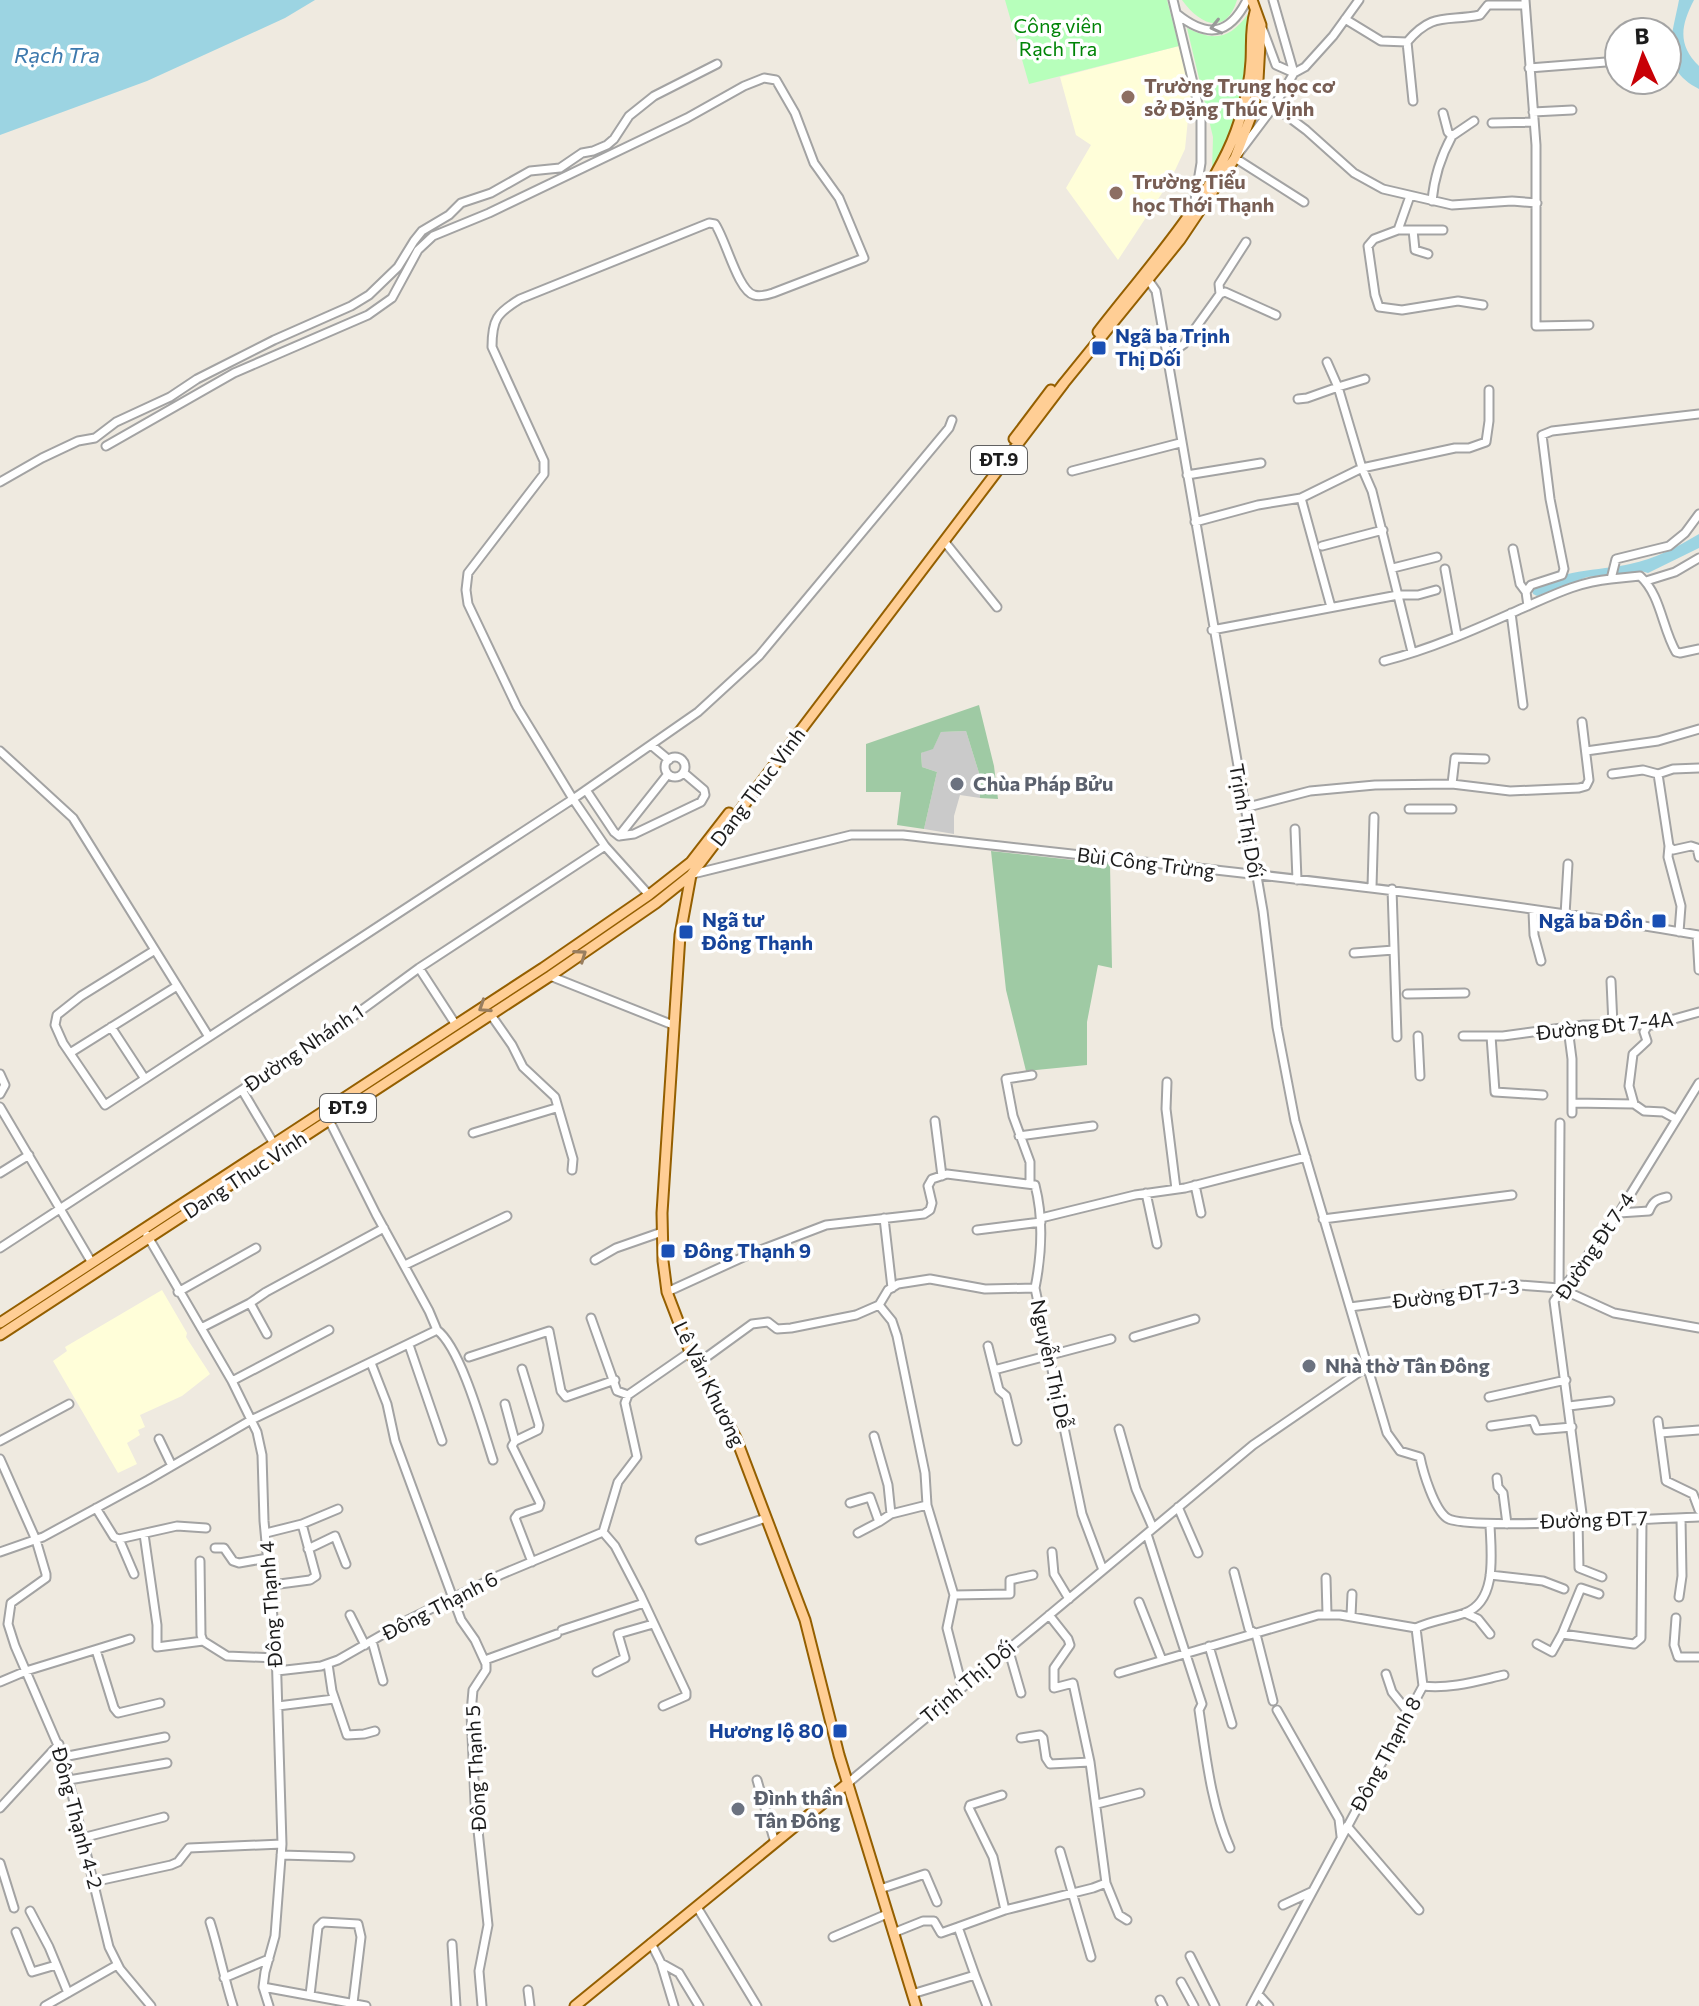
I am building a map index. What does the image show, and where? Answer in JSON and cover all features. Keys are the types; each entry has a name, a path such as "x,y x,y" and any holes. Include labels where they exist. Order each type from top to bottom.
{"main road":[{"name":"Dang Thuc Vinh","path":"0,1335 274,1144 688,871 1035,411 1146,276 1180,240 1235,158 1253,111 1258,80 1261,25 1250,0"},
{"name":"Dang Thuc Vinh","path":"0,1323 92,1263 146,1234 329,1120 491,1015 656,903 688,871 1146,276 1194,206 1220,165 1238,125 1247,91 1251,26 1255,12"},
{"name":"Lê Văn Khương","path":"688,871 673,1025 662,1232 667,1292 690,1352 736,1438 805,1620 848,1783 916,2006"},
{"name":"Trịnh Thị Dối","path":"575,2006 848,1783"}],"street":[{"path":"1173,0 1201,116 1201,163 1194,206"},
{"path":"1177,14 1202,31 1212,31 1233,23 1250,0"},
{"path":"1273,0 1294,73"},
{"path":"1304,202 1235,158 1294,73 1305,67 1359,0"},
{"path":"1345,19 1381,41 1407,42 1426,24 1440,19 1480,15 1488,5 1525,2 1537,203 1536,326 1589,325"},
{"path":"1261,25 1276,65 1294,73"},
{"path":"1407,42 1413,101"},
{"path":"1529,68 1603,62"},
{"path":"0,482 78,441 95,438 116,422 170,397 197,379 261,346 351,306 369,295 398,267 422,231 449,215 461,203 491,193 530,171 560,168 582,153 607,145 629,116 654,96 717,64"},
{"path":"106,446 234,373 368,315 392,298 418,250 433,236 489,213 744,86 764,78 776,80 795,113 814,163 839,198 864,258 773,293 750,295 742,285 722,234 715,224 709,223 520,299 500,312 492,329 492,347 544,461 544,474 468,573 468,604 517,707 573,799 605,846 649,895"},
{"path":"1274,106 1354,173 1383,189 1452,205 1512,201 1537,203"},
{"path":"1533,112 1572,110"},
{"path":"1443,113 1452,136"},
{"path":"1432,201 1434,182 1444,151 1452,136 1474,121"},
{"path":"1492,123 1534,122"},
{"path":"1398,230 1410,196"},
{"path":"1443,230 1398,230 1374,239 1368,246 1379,307 1402,310 1458,301 1483,305"},
{"path":"1413,230 1415,250 1428,254"},
{"path":"1220,294 1219,284 1246,242"},
{"name":"Trịnh Thị Dối","path":"1146,276 1156,291 1212,630 1257,876 1277,1027 1295,1121 1387,1433 1395,1447 1420,1457 1431,1492 1443,1515 1458,1522 1490,1525"},
{"path":"1166,357 1184,344 1220,294 1225,292 1276,315"},
{"path":"1327,362 1372,491 1412,652"},
{"path":"1298,399 1365,379"},
{"path":"1195,522 1258,505 1301,498 1362,468 1486,442 1489,390"},
{"path":"1526,592 1531,585 1562,575 1564,569 1550,499 1542,435 1552,431 1699,414"},
{"path":"155,950 81,996 57,1015 55,1025 105,1105 573,799 698,712 759,656 949,428 952,420"},
{"path":"1072,471 1180,443"},
{"path":"1187,475 1261,463"},
{"path":"1301,498 1331,607"},
{"path":"1611,577 1612,565 1620,557 1669,546 1685,533 1699,514"},
{"path":"1322,546 1383,530"},
{"path":"944,541 997,607"},
{"path":"1513,549 1528,606"},
{"path":"1393,568 1437,557"},
{"path":"1646,581 1675,572 1699,558"},
{"path":"1445,569 1457,635"},
{"path":"1384,661 1457,635 1561,590 1611,577 1640,576 1658,603 1676,652 1699,649"},
{"path":"1212,630 1436,590"},
{"path":"1511,613 1523,705"},
{"path":"1244,808 1310,791 1375,785 1452,784 1510,791 1579,788 1586,786 1589,780 1582,722"},
{"path":"1586,751 1658,741 1699,729"},
{"path":"651,745 669,760 681,759 685,764 684,773"},
{"path":"0,751 73,818 209,1037"},
{"path":"1452,784 1455,758 1485,759"},
{"path":"668,774 666,765 669,760"},
{"path":"0,767 8,761"},
{"path":"1612,774 1643,770 1658,774 1673,769 1699,768"},
{"path":"668,774 676,777 684,773"},
{"path":"619,836 634,834 701,802 704,790 684,773"},
{"path":"619,836 668,774"},
{"path":"1658,774 1668,857 1681,906 1679,932"},
{"path":"586,790 619,836"},
{"path":"1409,809 1452,809"},
{"path":"1372,887 1374,817"},
{"path":"1295,829 1297,880"},
{"name":"Bùi Công Trừng","path":"688,871 838,838 875,834 1392,889 1698,935"},
{"name":"Đường Nhánh 1","path":"0,1248 344,1023 419,968 605,846"},
{"path":"1669,846 1673,850 1691,846 1698,851"},
{"path":"1565,915 1568,864"},
{"path":"1392,889 1397,1037"},
{"path":"1533,911 1534,935 1541,961"},
{"path":"1698,935 1699,970"},
{"path":"1354,953 1394,950"},
{"path":"419,968 456,1025"},
{"path":"550,976 673,1025"},
{"path":"1611,981 1613,1025"},
{"path":"70,1053 177,986"},
{"path":"1407,994 1465,993"},
{"name":"Đường Đt 7-4A","path":"1463,1036 1648,1025 1699,1012"},
{"path":"491,1015 523,1067 555,1097 573,1159 572,1170"},
{"path":"1634,1104 1629,1086 1633,1054 1647,1041 1644,1032 1648,1025"},
{"path":"111,1027 145,1079"},
{"path":"1568,1028 1572,1059 1572,1113"},
{"path":"1418,1036 1420,1076"},
{"path":"1491,1036 1495,1092 1543,1095"},
{"path":"0,1074 5,1085 0,1094"},
{"name":"Nguyễn Thị Dễ","path":"1032,1075 1006,1079 1019,1136 1030,1162 1030,1183 1035,1185 1041,1220 1041,1260 1035,1288 1082,1514 1103,1570"},
{"path":"1167,1082 1166,1109 1176,1189"},
{"name":"Đường Đt 7-4","path":"1602,1577 1579,1568 1580,1521 1572,1427 1554,1301 1619,1213 1699,1083"},
{"path":"242,1090 274,1144"},
{"path":"1572,1103 1634,1104 1644,1111 1663,1112 1676,1119"},
{"path":"0,1107 92,1263"},
{"path":"473,1133 556,1108"},
{"path":"329,1120 437,1330 446,1337 470,1387 493,1460"},
{"path":"935,1121 942,1176"},
{"path":"1560,1123 1560,1289"},
{"path":"1019,1136 1093,1126"},
{"path":"0,1173 29,1155"},
{"path":"977,1230 1041,1220 1306,1157"},
{"path":"667,1292 750,1254 826,1225 924,1214 930,1210 932,1203 928,1186 932,1179 979,1176 1000,1183 1030,1183"},
{"path":"1195,1185 1201,1213"},
{"path":"1146,1193 1157,1244"},
{"path":"1323,1219 1512,1195"},
{"path":"1619,1213 1649,1211 1658,1198 1667,1197"},
{"path":"405,1265 507,1216"},
{"path":"884,1218 892,1288"},
{"path":"201,1328 384,1228"},
{"path":"595,1260 616,1248 662,1232"},
{"name":"Đông Thạnh 4","path":"146,1234 232,1381 251,1420 262,1455 277,1671 282,1844 275,1936 263,1987 269,2006"},
{"path":"178,1292 256,1248"},
{"path":"697,1364 752,1324 768,1322 777,1329 791,1328 856,1315 879,1305 882,1297 898,1284 930,1279 985,1289 1035,1288"},
{"name":"Đường ĐT 7-3","path":"1350,1307 1519,1285 1560,1289 1614,1313 1699,1328"},
{"path":"250,1303 267,1334"},
{"path":"879,1305 892,1321 897,1336 925,1473 927,1505 954,1595 947,1628 962,1686"},
{"path":"591,1318 617,1391 628,1395"},
{"path":"1134,1337 1195,1319"},
{"path":"232,1381 329,1330"},
{"path":"0,1552 36,1540 251,1420 437,1330"},
{"path":"469,1357 549,1331 561,1391 566,1397 615,1380"},
{"path":"994,1370 1111,1339"},
{"path":"409,1345 442,1441"},
{"path":"988,1346 999,1390 1006,1396 1017,1441"},
{"path":"663,1706 687,1694 615,1546 603,1532 618,1482 637,1457 625,1403 628,1395 690,1352"},
{"path":"371,1363 387,1404 395,1441 461,1620 485,1660 644,1603"},
{"name":"Trịnh Thị Dối","path":"848,1783 1253,1445 1368,1366"},
{"path":"522,1369 539,1425 538,1430 515,1441 512,1446 540,1503 539,1507 515,1518 532,1562"},
{"path":"1489,1397 1566,1380"},
{"path":"1569,1406 1610,1401"},
{"path":"0,1441 69,1404"},
{"path":"505,1404 515,1441"},
{"path":"1491,1426 1533,1420 1537,1430 1572,1427"},
{"path":"1658,1421 1666,1481 1693,1494 1699,1510"},
{"path":"1119,1429 1202,1704 1199,1710 1207,1764 1214,1799 1230,1848"},
{"path":"1660,1433 1699,1430"},
{"path":"874,1436 888,1485 891,1514"},
{"path":"159,1439 172,1466"},
{"name":"Đông Thạnh 4-2","path":"0,1459 36,1540 46,1578 11,1603 8,1624 59,1744 109,1947 117,1965 151,2006"},
{"path":"1497,1478 1498,1487 1503,1493 1507,1524"},
{"path":"850,1503 870,1497 879,1522"},
{"path":"858,1533 891,1514 927,1505"},
{"path":"1178,1507 1198,1553"},
{"path":"96,1508 114,1537 119,1539 177,1526 206,1528"},
{"path":"266,1533 302,1524 338,1509"},
{"name":"Đường ĐT 7","path":"1490,1525 1699,1517"},
{"path":"700,1540 766,1518"},
{"path":"1679,1597 1682,1576 1681,1518"},
{"path":"1562,1634 1634,1644 1641,1638 1642,1519"},
{"path":"272,1585 310,1580 316,1576 302,1524"},
{"path":"1119,1673 1327,1614 1416,1628 1465,1613 1474,1609 1489,1586 1490,1525"},
{"name":"Đông Thạnh 6","path":"277,1671 328,1664 408,1620 603,1532"},
{"path":"144,1534 157,1625 157,1647 203,1641 227,1656 276,1658"},
{"path":"308,1549 335,1536 346,1564"},
{"path":"119,1539 134,1574"},
{"path":"215,1548 224,1548 233,1561 239,1563 268,1558"},
{"path":"1052,1552 1054,1574 1069,1599"},
{"path":"200,1561 203,1641"},
{"path":"1234,1572 1249,1629 1256,1634 1273,1701"},
{"path":"954,1595 1010,1594 1010,1580 1033,1575"},
{"path":"1490,1575 1539,1580 1564,1589"},
{"path":"1326,1578 1327,1614"},
{"path":"1537,1644 1552,1652 1581,1588 1599,1594"},
{"path":"1351,1616 1352,1594"},
{"path":"1139,1602 1162,1660"},
{"path":"1465,1613 1478,1619 1490,1634"},
{"path":"350,1615 369,1643 383,1681"},
{"path":"1049,1615 1070,1645 1054,1668 1054,1688 1073,1683 1097,1804 1106,1883 1119,1915 1127,1920"},
{"path":"1676,1618 1674,1645 1678,1657 1699,1657"},
{"path":"597,1672 625,1658 618,1634 653,1624"},
{"name":"Đông Thạnh 8","path":"1251,2006 1423,1686 1416,1628"},
{"path":"0,1682 130,1639"},
{"path":"1209,1646 1232,1724"},
{"path":"1008,1648 1021,1693"},
{"path":"96,1650 118,1713 160,1703"},
{"name":"Đông Thạnh 5","path":"482,2006 479,1971 488,1925 475,1802 471,1713 473,1690 486,1670 485,1660"},
{"path":"328,1664 334,1699 347,1735 375,1731"},
{"path":"1386,1674 1392,1692 1409,1713"},
{"path":"1423,1686 1465,1684 1504,1675"},
{"path":"278,1706 334,1699"},
{"path":"1277,1710 1339,1819 1341,1836"},
{"path":"1021,1738 1040,1735 1050,1764 1090,1762"},
{"path":"63,1757 165,1737"},
{"path":"0,1808 59,1744"},
{"path":"69,1780 167,1763"},
{"path":"757,1780 775,1843"},
{"path":"1097,1804 1140,1793"},
{"path":"1002,1795 970,1805 969,1808 993,1857 1005,1910"},
{"path":"82,1838 164,1817"},
{"path":"1347,1826 1419,1910"},
{"path":"93,1882 171,1865 178,1862 182,1853 189,1848 282,1844"},
{"path":"1060,1851 1091,1957"},
{"path":"281,1855 350,1857"},
{"path":"0,1863 14,1908"},
{"path":"880,1889 925,1874 937,1902"},
{"path":"893,1933 923,1921 934,1921 941,1933 1005,1910 1106,1883"},
{"path":"1283,1905 1311,1892"},
{"path":"697,1907 757,2006"},
{"path":"30,1911 68,1993"},
{"path":"833,1937 887,1914"},
{"path":"210,1922 233,2006"},
{"path":"310,1995 318,1927 323,1922 358,1924 361,1937 353,2003"},
{"path":"958,1927 987,2006"},
{"path":"16,1932 32,1972 56,1965"},
{"path":"651,1943 661,1963 674,2006"},
{"path":"452,1944 456,2006"},
{"path":"1190,1956 1215,2006"},
{"path":"224,1978 269,1959"},
{"path":"661,1963 679,1973 699,2006"},
{"path":"45,2006 117,1965"},
{"path":"912,1994 975,1975"},
{"path":"1181,1982 1194,2006"},
{"path":"263,1987 366,2006"},
{"path":"528,1990 530,2006"},
{"path":"1258,1994 1269,2006"}],"shaded area":[{"path":"1179,46 1196,116 1188,119 1185,149 1170,181 1118,260 1066,188 1091,145 1076,135 1060,77"},
{"path":"979,705 994,766 998,799 980,798 979,773 966,731 941,732 933,749 921,753 922,767 937,772 924,829 897,825 901,792 866,792 866,744"},
{"name":"Chùa Pháp Bửu","path":"966,731 979,773 980,798 960,795 954,816 954,834 924,829 937,772 922,767 921,753 933,748 941,732"},
{"path":"991,851 1110,864 1112,968 1098,965 1087,1022 1087,1065 1026,1071 1006,990"},
{"path":"162,1290 187,1333 186,1337 210,1374 182,1396 140,1415 145,1427 138,1430 140,1435 127,1443 137,1464 118,1473 53,1361 67,1351 65,1347"}],"green space":[{"name":"Công viên Rạch Tra","path":"1005,0 1167,0 1179,46 1029,84"},
{"path":"1182,0 1237,0 1226,19 1212,23 1196,15"},
{"path":"1248,14 1249,57 1243,96 1231,134 1212,172 1213,137 1187,28 1205,35 1220,36 1234,29"}],"water":[{"name":"Rạch Tra","path":"0,0 315,0 285,18 147,81 0,135"},
{"path":"1679,0 1694,0 1683,34 1683,16 1676,16"},
{"path":"1683,34 1687,50 1699,66 1699,89 1683,77"},
{"path":"1699,534 1699,548 1648,573 1641,571 1587,577 1537,596 1533,594 1532,590 1554,578 1639,562"}],"place":[{"name":"Trường Trung học cơ sở Đặng Thúc Vịnh","path":"1128,97"},
{"name":"Trường Tiểu học Thới Thạnh","path":"1116,193"},
{"name":"Ngã ba Trịnh Thị Dối","path":"1099,348"},
{"name":"Chùa Pháp Bửu","path":"957,784"},
{"name":"Ngã ba Đồn","path":"1659,921"},
{"name":"Ngã tư Đông Thạnh","path":"686,932"},
{"name":"Đông Thạnh 9","path":"668,1251"},
{"name":"Nhà thờ Tân Đông","path":"1309,1366"},
{"name":"Hương lộ 80","path":"840,1731"},
{"name":"Đình thần Tân Đông","path":"738,1809"}]}
